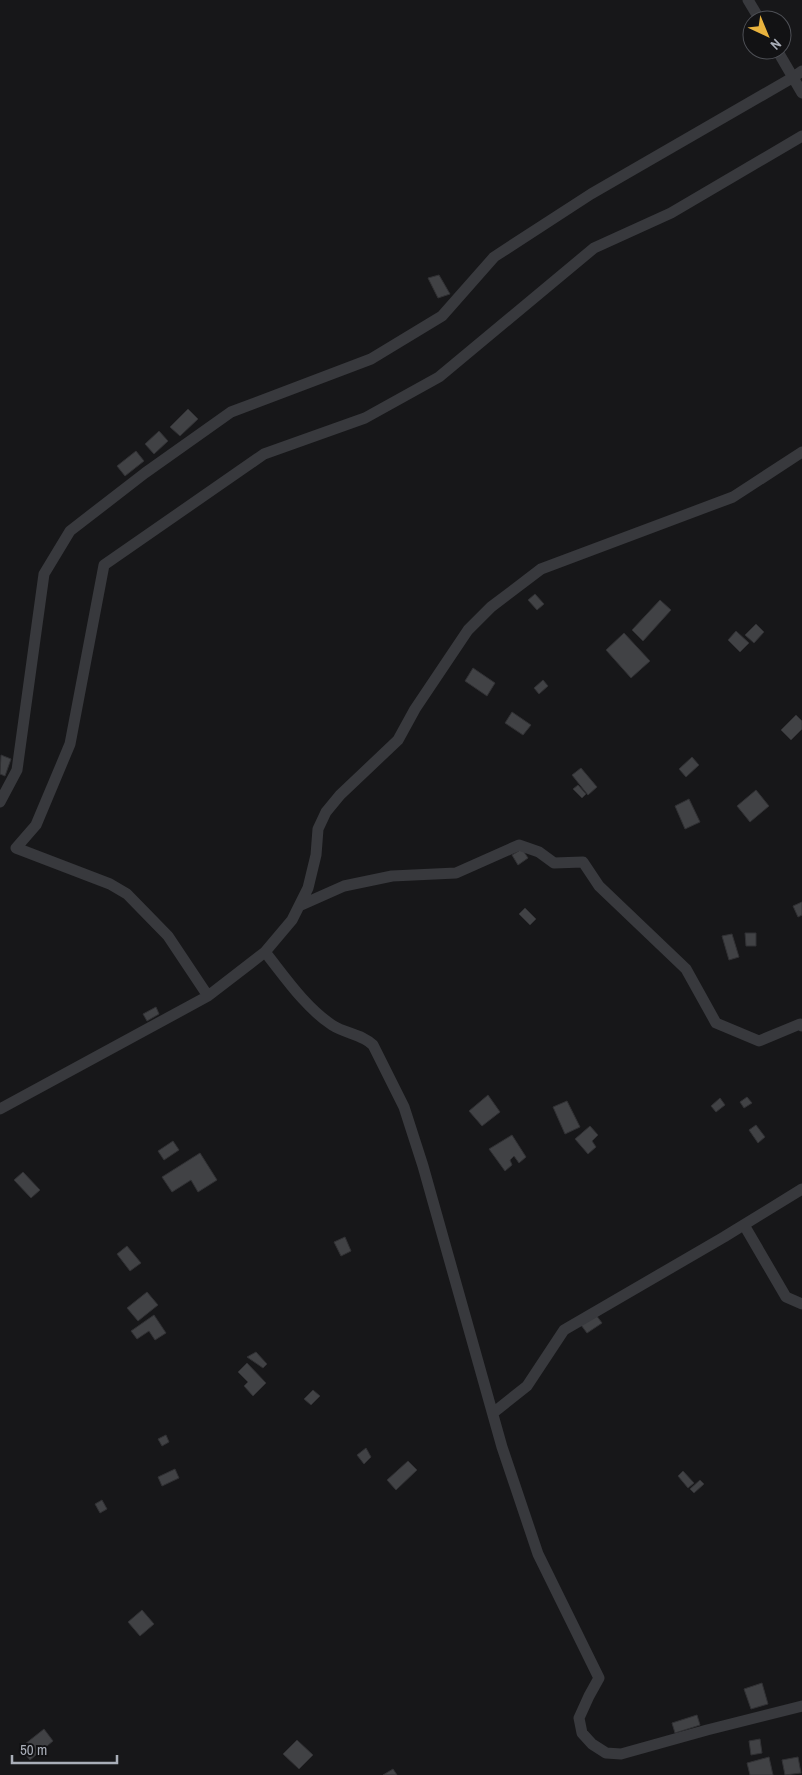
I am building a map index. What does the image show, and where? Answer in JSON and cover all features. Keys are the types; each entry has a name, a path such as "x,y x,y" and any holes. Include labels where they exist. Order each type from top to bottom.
{"street":[{"path":"782,60 802,93"},
{"path":"0,802 17,770 44,574 70,531 231,412 371,359 442,316 494,258 590,194 792,78 802,70"},
{"path":"208,996 168,936 127,894 110,884 16,848 36,825 70,744 104,565 264,454 366,418 439,377 594,248 671,213 802,136"},
{"path":"0,1110 208,996 265,952 292,920 308,888 316,856 318,829 326,812 340,795 398,740 415,709 468,630 491,607 541,570 733,497 802,452"},
{"path":"299,906 344,886 392,876 456,874 519,845 539,852 554,863 583,862 600,886 686,969 716,1023 759,1041 800,1024 802,1026"},
{"path":"265,952 314,1012 334,1027 367,1039 373,1046 404,1107 423,1166 502,1447 538,1554 599,1678 588,1696 579,1718 582,1733 592,1744 606,1753 621,1754 802,1706"},
{"path":"492,1413 527,1386 564,1330 802,1188"},
{"path":"744,1224 786,1297 802,1304"}],"building":[{"path":"439,275 450,294 438,298 428,278"},
{"path":"188,409 198,419 180,436 170,427"},
{"path":"159,431 168,441 154,454 145,444"},
{"path":"136,451 144,461 125,476 117,466"},
{"path":"535,594 544,604 537,610 528,600"},
{"path":"660,600 671,610 643,641 632,630"},
{"path":"756,624 764,632 754,643 745,635"},
{"path":"736,631 749,643 740,652 728,640"},
{"path":"624,633 650,661 631,678 606,650"},
{"path":"473,668 495,683 487,696 465,681"},
{"path":"543,680 548,686 539,694 534,688"},
{"path":"512,712 531,725 523,735 505,723"},
{"path":"796,715 802,721 802,729 791,740 781,730"},
{"path":"1,755 11,759 5,776 0,774"},
{"path":"692,757 699,765 686,777 679,769"},
{"path":"581,768 597,787 588,795 572,775"},
{"path":"578,785 586,794 582,798 573,789"},
{"path":"756,790 769,806 750,822 737,806"},
{"path":"689,799 700,822 685,829 675,806"},
{"path":"522,849 528,858 518,865 512,855"},
{"path":"802,902 802,915 798,917 793,906"},
{"path":"525,908 536,919 530,925 519,914"},
{"path":"745,933 756,933 756,946 746,946"},
{"path":"732,934 739,957 729,960 722,936"},
{"path":"156,1007 159,1014 147,1021 143,1014"},
{"path":"488,1095 500,1112 482,1126 469,1111"},
{"path":"747,1097 752,1103 744,1108 740,1102"},
{"path":"720,1098 725,1105 716,1112 711,1106"},
{"path":"567,1101 580,1127 565,1134 553,1107"},
{"path":"756,1125 765,1137 758,1143 749,1130"},
{"path":"590,1126 598,1135 592,1141 596,1147 588,1154 575,1139"},
{"path":"512,1135 526,1157 519,1163 514,1156 510,1160 512,1165 505,1171 489,1149"},
{"path":"173,1141 179,1150 164,1160 158,1151"},
{"path":"200,1153 217,1180 198,1192 191,1180 172,1192 162,1177"},
{"path":"23,1172 40,1190 31,1198 14,1180"},
{"path":"345,1237 351,1251 341,1256 334,1242"},
{"path":"127,1246 141,1263 130,1271 117,1254"},
{"path":"147,1292 158,1305 138,1321 127,1308"},
{"path":"154,1315 166,1333 155,1340 149,1331 137,1339 131,1331"},
{"path":"596,1315 602,1323 587,1333 581,1325"},
{"path":"256,1352 267,1364 263,1368 247,1357"},
{"path":"247,1363 266,1383 253,1396 244,1386 248,1382 238,1372"},
{"path":"313,1390 320,1396 311,1405 304,1399"},
{"path":"166,1435 169,1442 162,1446 158,1439"},
{"path":"366,1448 371,1457 364,1464 357,1455"},
{"path":"408,1461 417,1470 396,1490 387,1480"},
{"path":"175,1469 179,1478 162,1486 158,1477"},
{"path":"683,1471 694,1483 688,1488 678,1476"},
{"path":"700,1480 704,1484 694,1493 690,1489"},
{"path":"102,1500 107,1509 100,1513 95,1504"},
{"path":"142,1610 154,1624 140,1636 128,1622"},
{"path":"762,1683 768,1704 751,1709 744,1689"},
{"path":"697,1715 700,1725 675,1733 672,1723"},
{"path":"44,1729 53,1741 30,1760 20,1748"},
{"path":"760,1739 762,1753 751,1755 749,1741"},
{"path":"297,1740 313,1755 299,1769 283,1754"},
{"path":"769,1757 773,1775 750,1775 747,1763"},
{"path":"798,1757 801,1773 785,1775 782,1760"},
{"path":"393,1769 397,1775 383,1775"}]}
